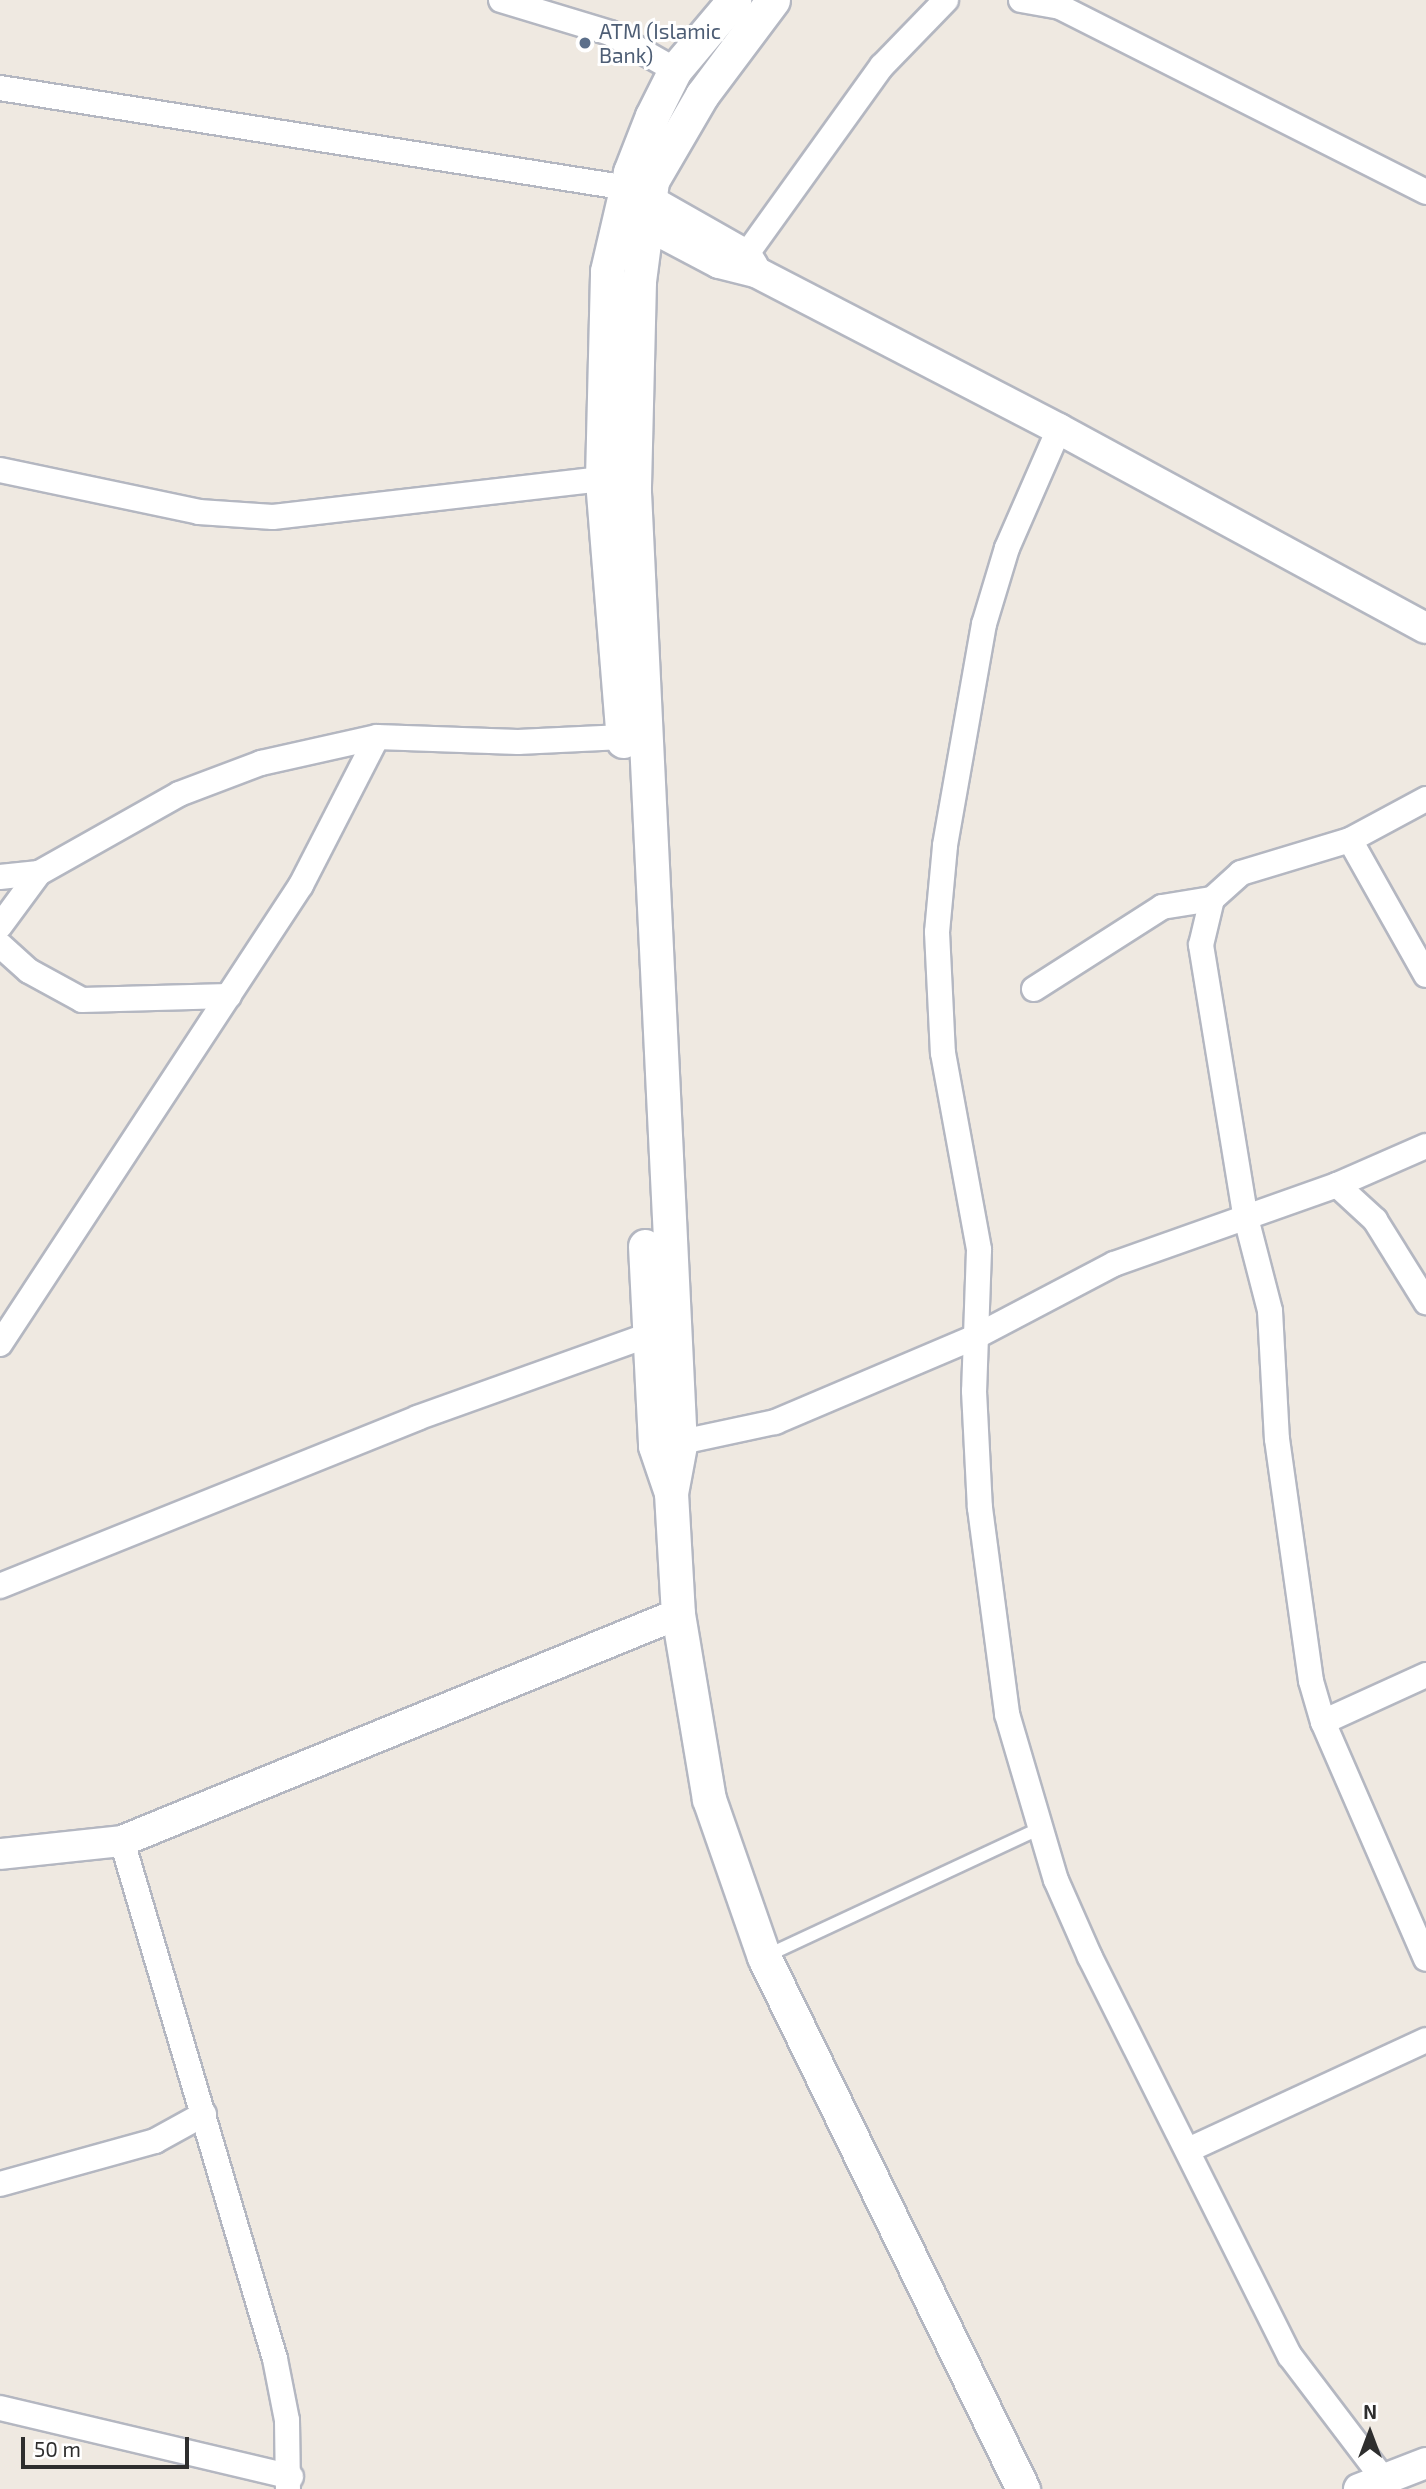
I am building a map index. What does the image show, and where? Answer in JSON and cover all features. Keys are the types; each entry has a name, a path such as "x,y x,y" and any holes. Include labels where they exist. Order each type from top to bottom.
{"main road":[{"path":"734,0 675,70 640,141 635,205 634,492 667,1446 677,1614 709,1799 764,1957 1023,2489"},
{"path":"667,1446 649,1335 623,737 603,479 607,271 635,205 702,95 772,0"}],"street":[{"path":"500,0 610,33 675,70"},
{"path":"751,263 882,66 946,0"},
{"path":"1021,0 1062,3 1426,192"},
{"path":"0,88 583,183 635,205 719,263 751,263 1426,628"},
{"path":"1059,429 1007,548 984,624 944,859 939,1000 979,1250 975,1337 989,1597 1007,1714 1038,1829 1090,1957 1290,2356 1372,2485 1426,2462"},
{"path":"0,470 199,512 273,517 603,479"},
{"path":"0,877 39,873 179,794 261,763 377,737 518,743 623,737"},
{"path":"0,1344 301,885 377,737"},
{"path":"1034,989 1162,907 1212,899 1241,873 1350,840 1426,799"},
{"path":"1350,840 1426,975"},
{"path":"0,926 39,873"},
{"path":"1212,899 1201,945 1245,1214 1270,1311 1277,1439 1303,1635 1322,1722 1426,1959"},
{"path":"0,946 29,971 82,1000 229,996"},
{"path":"667,1446 775,1422 975,1337 1114,1264 1245,1214 1337,1185 1426,1146"},
{"path":"1337,1185 1375,1220 1426,1302"},
{"path":"0,1586 417,1418 649,1335"},
{"path":"0,1854 122,1841 677,1614"},
{"path":"1322,1722 1426,1675"},
{"path":"0,2408 289,2483 275,2360 122,1841"},
{"path":"1188,2150 1426,2040"},
{"path":"0,2184 155,2141 204,2114"}],"lane":[{"path":"764,1957 1038,1829"}],"place":[{"name":"ATM (Islamic Bank)","path":"585,43"}]}
